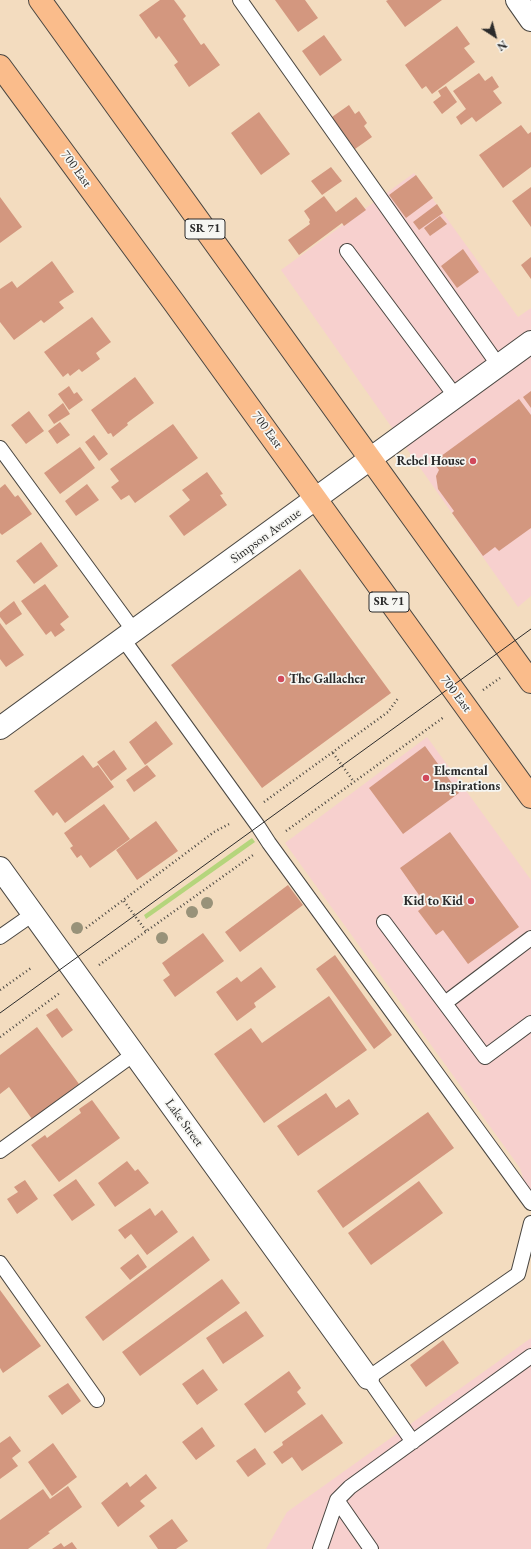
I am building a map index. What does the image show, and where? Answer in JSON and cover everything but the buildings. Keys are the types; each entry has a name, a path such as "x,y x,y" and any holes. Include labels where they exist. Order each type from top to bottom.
{"main road":[{"name":"SR 71","path":"40,0 531,682"},
{"name":"700 East","path":"0,66 176,304 531,797"}],"street":[{"path":"517,0 531,20"},
{"name":"Simpson Avenue","path":"0,728 531,342"},
{"name":"Lake Street","path":"0,868 368,1378"}],"lane":[{"path":"240,0 499,366"},
{"path":"348,251 456,397"},
{"path":"0,448 269,844 531,1203"},
{"path":"0,937 33,914"},
{"path":"384,922 485,1057 531,1023"},
{"path":"444,1003 531,938"},
{"path":"0,1151 134,1054"},
{"path":"412,1442 368,1378 518,1274 531,1224"},
{"path":"0,1264 97,1400"},
{"path":"320,1549 337,1500 350,1487 531,1356"},
{"path":"337,1500 371,1549"}],"path":[{"path":"486,687 496,680"},
{"path":"332,753 354,782"},
{"path":"124,901 146,931"},
{"path":"0,990 31,968"},
{"path":"0,1037 60,993"}],"shaded area":[{"path":"414,173 518,317 531,308 531,596 518,607 281,270"},
{"path":"427,737 531,880 531,1204 520,1168 285,843"},
{"path":"531,1338 531,1549 266,1549 287,1512"}],"green space":[{"path":"252,838 255,842 146,919 144,915"}],"tram line":[{"path":"0,1013 531,629"}],"place":[{"name":"Rebel House","path":"473,461"},
{"name":"The Gallacher","path":"281,679"},
{"name":"Elemental Inspirations","path":"426,778"},
{"name":"Kid to Kid","path":"471,901"}]}
